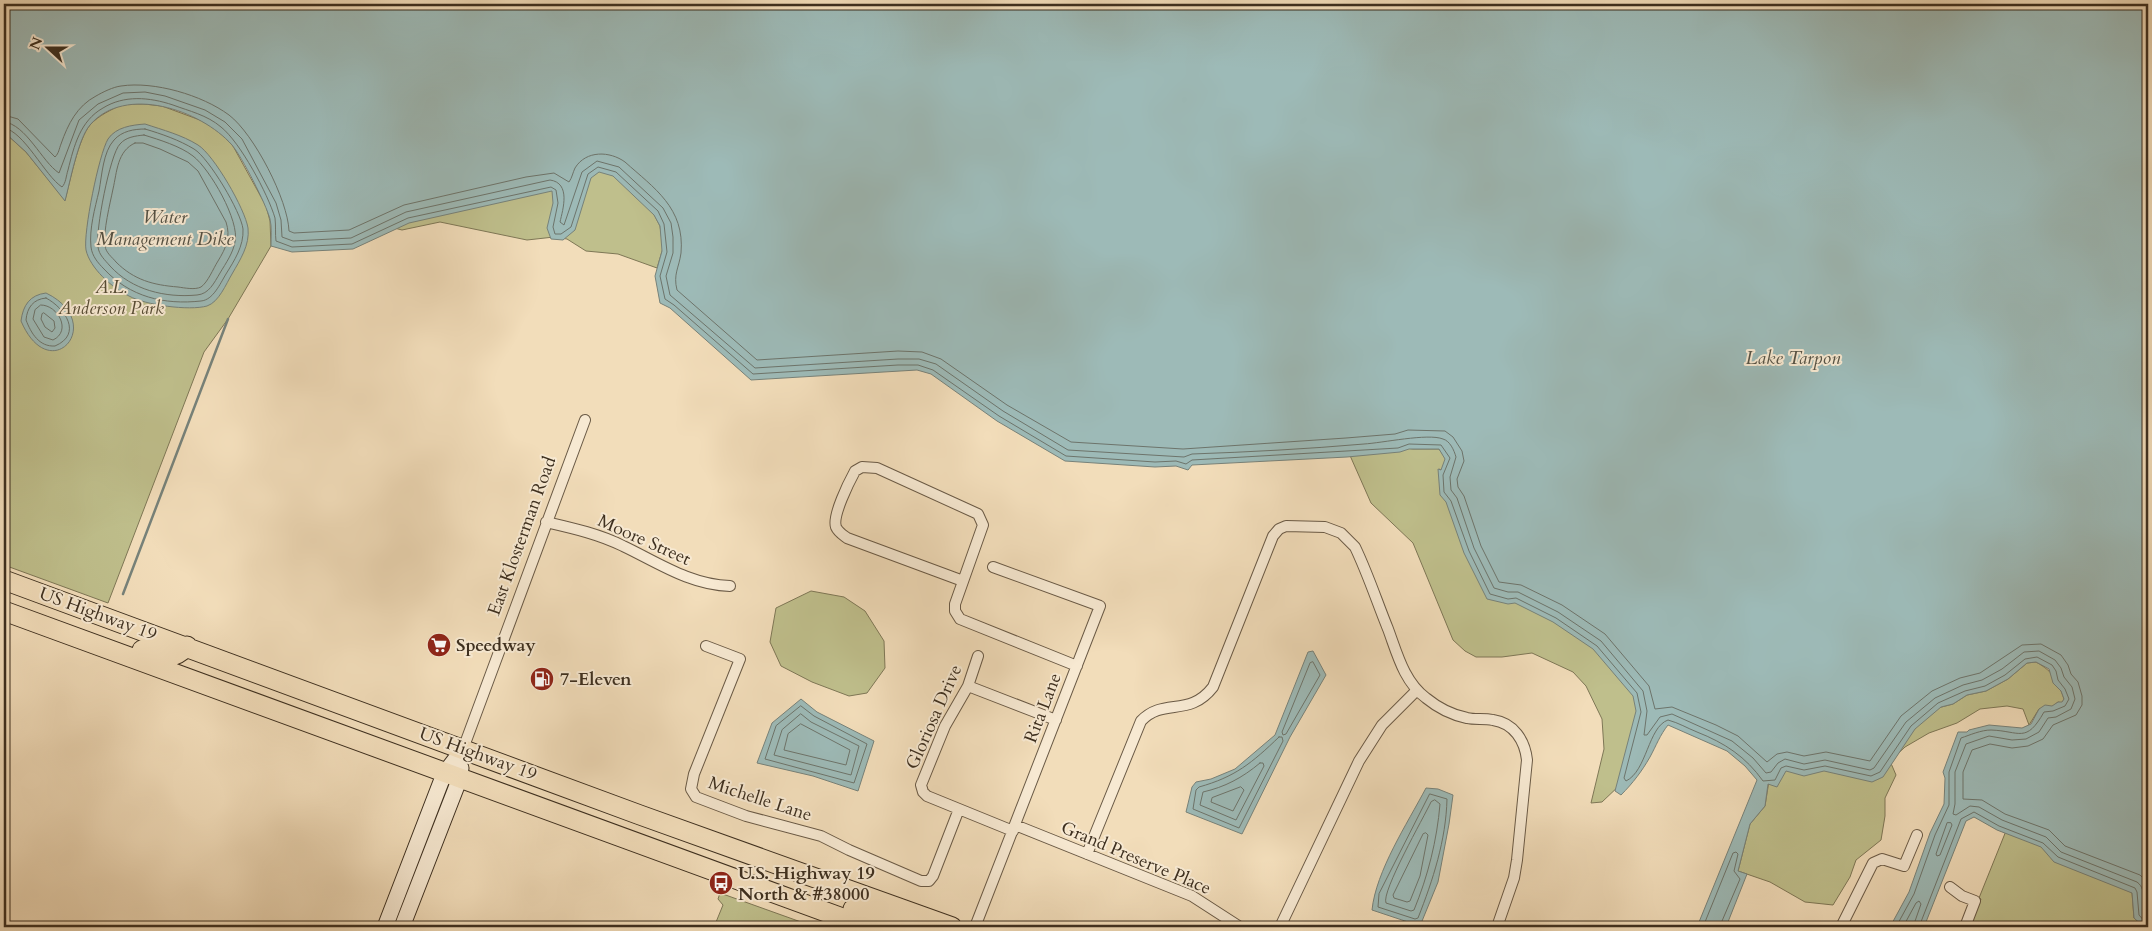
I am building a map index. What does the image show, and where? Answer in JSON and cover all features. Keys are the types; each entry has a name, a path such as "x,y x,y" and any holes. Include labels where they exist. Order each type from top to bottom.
{"highway":[{"name":"US Highway 19","path":"4,580 187,646 640,815 952,927"},
{"name":"US Highway 19","path":"4,611 452,777 867,927"},
{"path":"63,632 126,645 162,657 172,658 180,654 187,646"},
{"path":"772,892 800,890 903,927"}],"main road":[{"name":"East Klosterman Road","path":"385,927 463,749"},
{"name":"East Klosterman Road","path":"402,927 452,777"}],"street":[{"name":"East Klosterman Road","path":"463,749 585,420"},
{"path":"963,581 847,538 840,533 836,528 836,516 855,471 862,467 877,468 978,514 983,525 955,604 955,611 960,619 1077,666"},
{"name":"Moore Street","path":"546,522 584,531 622,545 669,569 700,582 730,586"},
{"path":"1087,854 1136,727 1151,712 1189,706 1206,696 1213,687 1273,536 1279,529 1286,526 1326,527 1341,534 1355,547 1404,670 1417,690 1426,698 1452,714 1468,718 1495,720 1509,726 1521,737 1526,748 1527,760 1517,860 1514,878 1497,927"},
{"name":"Rita Lane","path":"975,927 1100,606 993,567"},
{"name":"Michelle Lane","path":"706,646 740,659 694,774 691,788 696,797 746,816 764,819 821,836 921,881 929,881 933,876 959,809"},
{"name":"Gloriosa Drive","path":"923,792 921,785 938,743 968,686 978,656"},
{"path":"968,686 1056,720"},
{"path":"1280,927 1359,761 1382,725 1417,690"},
{"name":"Grand Preserve Place","path":"923,792 927,796 959,809 1087,854 1192,896 1240,927"},
{"path":"1841,927 1873,863 1882,859 1904,866 1917,835"},
{"path":"1950,887 1962,896 1975,901 1965,927"}],"green space":[{"name":"A.L. Anderson Park","path":"123,104 162,106 200,120 218,130 233,146 266,206 270,221 271,246 228,319 204,352 108,603 4,565 4,132 26,152 65,200 78,150 90,125 97,118"},
{"path":"594,168 636,179 660,226 663,248 657,268 618,254 586,251 567,239 554,237 527,240 440,222 402,230 375,223"},
{"path":"1393,446 1413,449 1439,449 1454,470 1451,474 1439,469 1529,593 1652,688 1622,783 1602,802 1591,803 1604,749 1602,719 1586,686 1573,672 1532,653 1502,657 1476,657 1465,651 1453,640 1413,543 1371,503 1348,451"},
{"path":"811,591 844,597 865,611 884,641 885,668 867,693 849,696 812,682 781,666 770,642 776,608"},
{"path":"2036,662 2047,669 2055,678 2064,699 2062,703 2058,702 2052,707 2039,709 2029,725 2023,709 2007,706 1980,709 1957,723 1929,733 1905,747 1890,761 1896,775 1885,798 1885,816 1881,840 1856,860 1850,877 1833,905 1805,902 1770,882 1738,871 1750,824 1765,806 1772,762 1892,720 1953,704 1967,695 1986,691 2008,679 2027,663"},
{"path":"2010,821 2132,892 2134,918 2144,927 1970,927 1981,899 1979,898"},
{"path":"720,893 815,927 714,927 723,905 718,899"}],"water":[{"name":"Lake Tarpon","path":"4,4 2148,4 2148,927 2144,927 2134,918 2132,893 2054,862 2041,847 1997,830 1974,817 1966,821 1924,927 1890,927 1909,892 1930,833 1944,804 1945,778 1943,772 1958,732 1967,732 1989,725 2022,728 2031,724 2039,709 2045,705 2052,706 2062,702 2064,699 2061,691 2053,683 2049,669 2036,662 2027,663 2008,679 1986,691 1967,695 1953,704 1941,707 1915,729 1883,777 1872,782 1824,771 1804,776 1786,771 1777,787 1768,784 1765,806 1750,824 1738,871 1747,874 1726,927 1697,927 1757,780 1745,766 1727,751 1668,725 1647,762 1633,781 1621,795 1615,791 1636,711 1633,696 1593,649 1553,622 1515,603 1508,604 1487,599 1464,553 1446,502 1440,495 1438,469 1441,470 1445,459 1439,449 1409,449 1400,452 1347,457 1192,465 1188,470 1176,466 1155,467 1065,461 997,421 931,374 917,370 751,380 670,308 660,303 655,276 662,251 660,226 654,215 613,176 599,172 591,178 575,230 563,240 551,239 547,228 553,203 552,191 409,223 353,249 292,252 271,246 271,225 268,212 259,192 232,145 202,121 183,112 162,106 142,104 123,106 105,113 90,125 78,150 65,201 26,152 4,132"},
{"name":"Water Management Dike","path":"145,124 186,138 205,151 228,183 246,219 248,234 244,252 222,292 215,301 207,306 189,308 156,304 136,299 109,283 88,257 86,241 89,211 104,147 111,135 120,129"},
{"path":"46,293 64,306 72,320 73,333 68,344 58,350 46,350 33,341 21,321 28,302 40,294"},
{"path":"1313,651 1326,675 1290,737 1242,834 1186,812 1192,787 1196,782 1211,779 1235,769 1275,735 1308,652"},
{"path":"801,699 817,712 874,741 858,791 813,776 757,763 772,723"},
{"path":"1426,788 1438,789 1453,795 1438,882 1420,926 1372,910 1379,880 1386,864"}],"waterway":[{"path":"123,594 228,319"}],"place":[{"name":"Speedway","path":"439,645"},
{"name":"7-Eleven","path":"542,679"},
{"name":"U.S. Highway 19 North & #38000","path":"721,883"}]}
